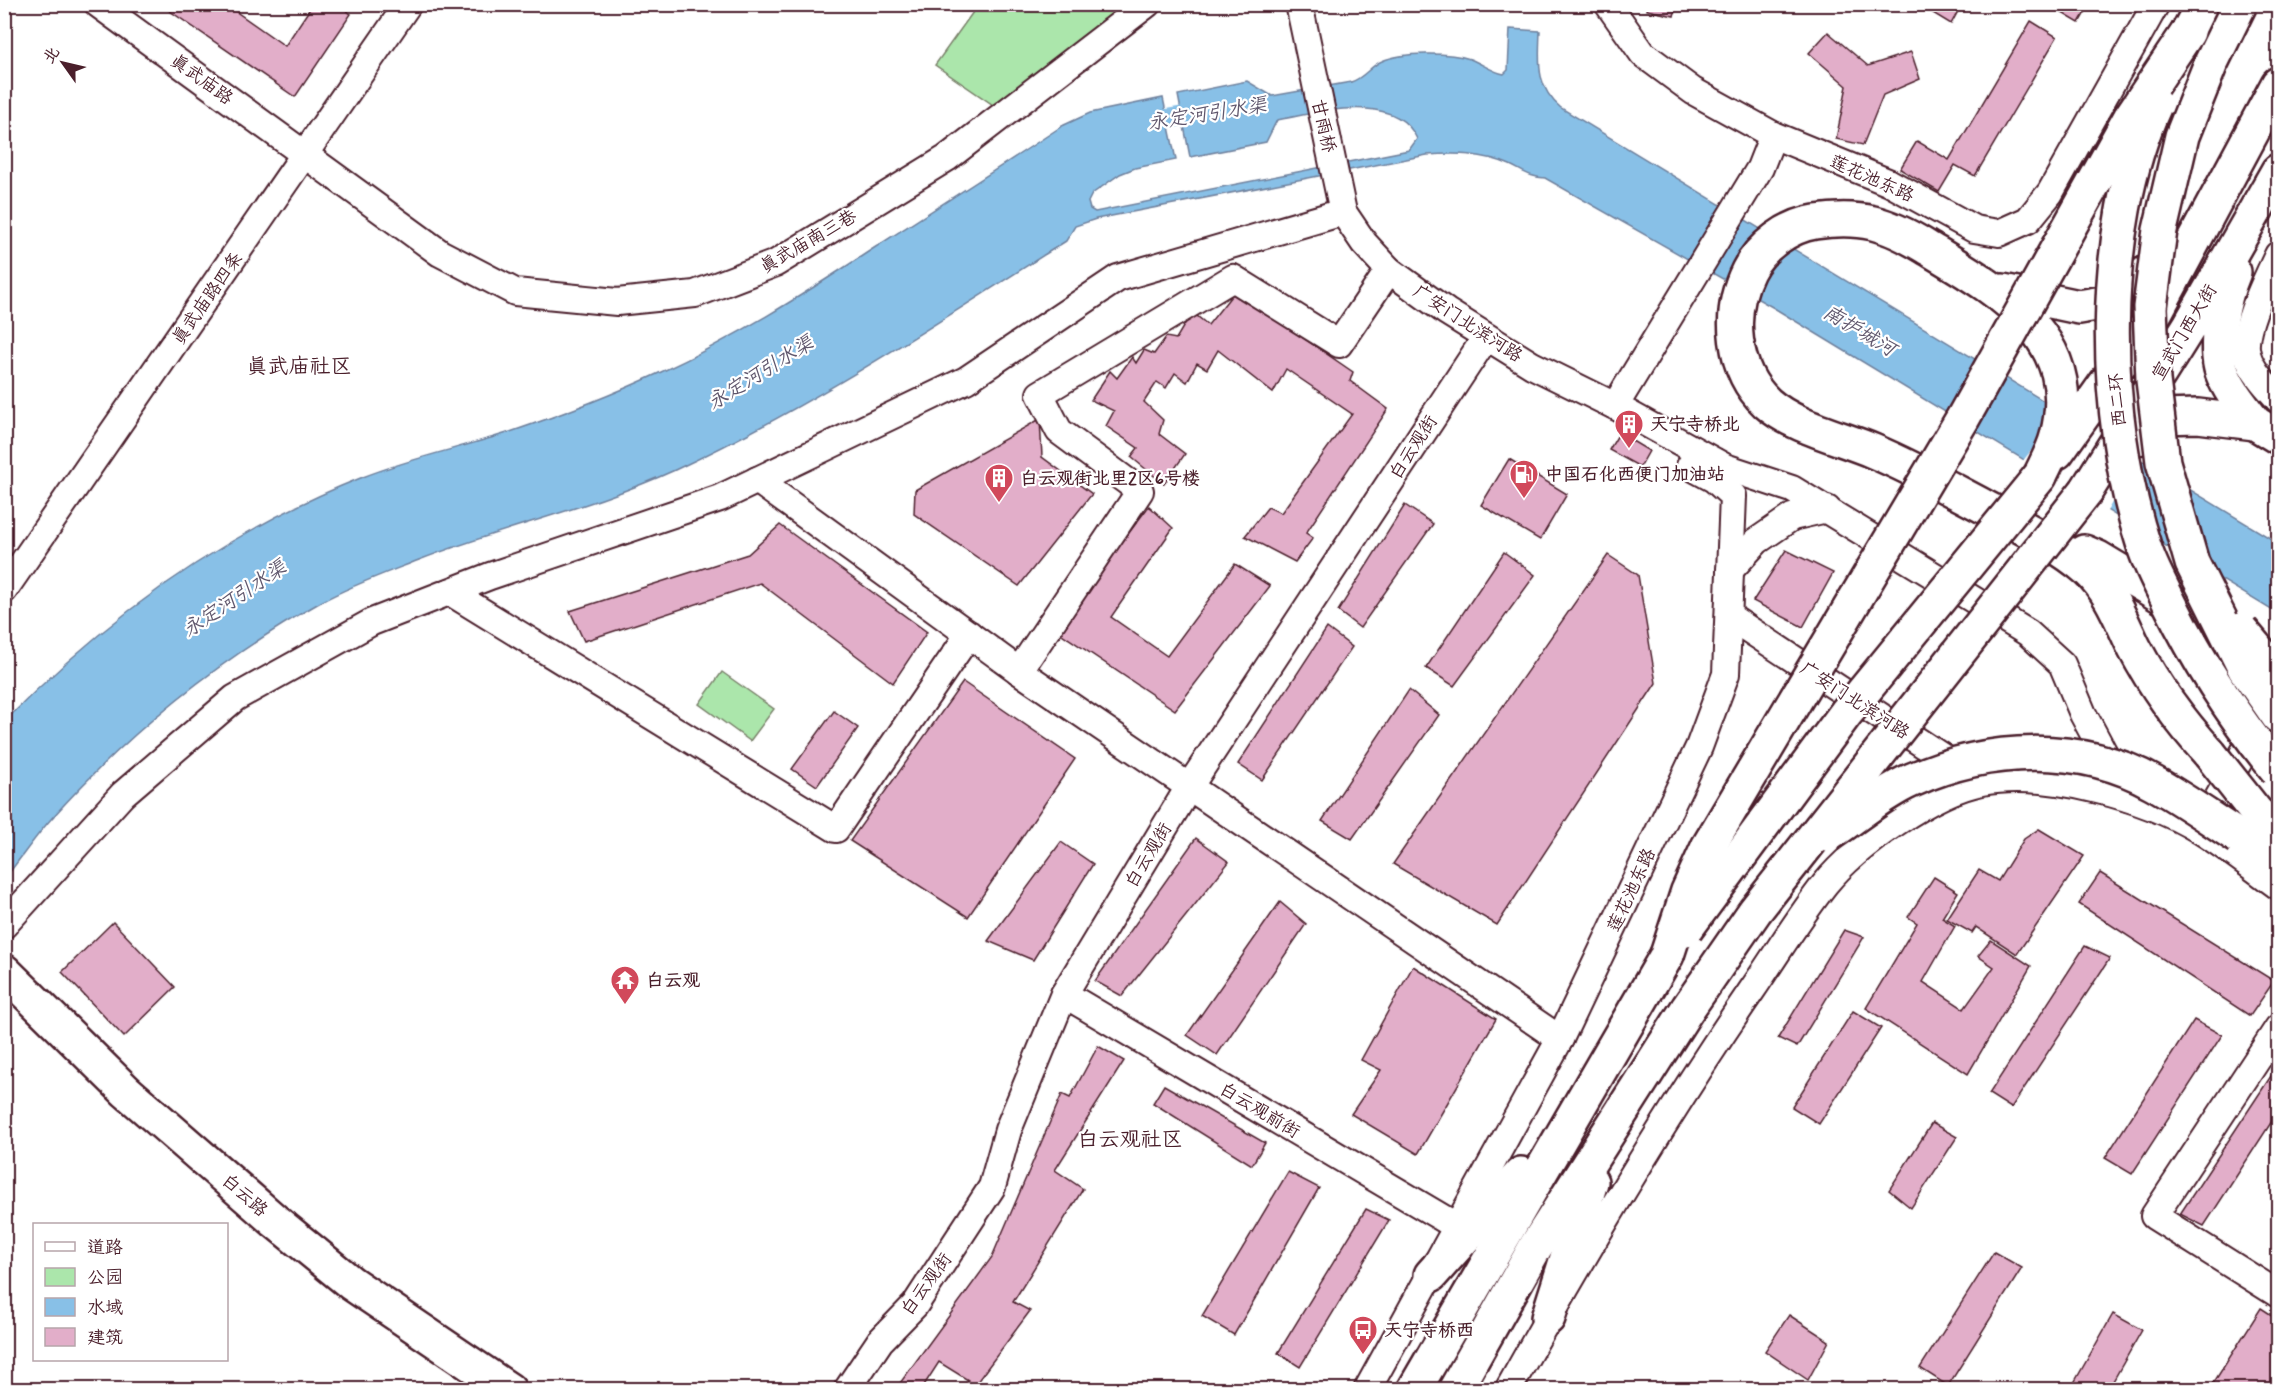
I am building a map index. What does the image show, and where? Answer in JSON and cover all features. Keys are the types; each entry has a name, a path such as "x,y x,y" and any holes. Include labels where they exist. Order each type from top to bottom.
{"main road":[{"path":"2240,4 2211,63 2182,136 2160,230 2150,308 2153,380 2163,462 2193,563 2245,669 2278,716"},
{"path":"1667,955 1688,891 1708,847 1963,418 2130,118 2196,18"},
{"name":"西二环","path":"2196,18 2148,119 2133,171 2122,225 2113,290 2121,449 2129,494 2145,548 2190,646 2225,702 2278,771"},
{"path":"2278,76 2203,200 2165,255 2120,300 2041,313 1997,290 1885,224 1859,219 1834,219 1809,223 1787,231 1760,254 1748,271 1739,294 1735,324 1742,364 1749,381 1768,403 1796,422 1899,462 2024,528 2085,568 2105,587 2136,651 2179,718 2210,754 2247,825 2278,862"},
{"path":"1414,1389 1566,1124 1667,955 1846,713 2040,476 2153,317 2278,84"},
{"path":"2267,430 2233,393 2222,370 2219,339 2224,295 2274,180"},
{"name":"宣武门西大街","path":"2086,491 2190,325 2274,180"},
{"path":"2040,476 2057,437 2062,395 2060,373 2048,346 2041,313"},
{"path":"1455,1389 1536,1246 1688,1008 1755,911 2086,491 2129,445 2161,417 2198,416 2267,430"},
{"path":"2024,528 2098,558 2278,667"},
{"path":"2207,590 2278,675"},
{"path":"1804,851 1910,780 1973,758 2025,753 2092,759 2143,778 2247,825 2278,836"},
{"name":"白云路","path":"4,971 126,1091 275,1221 351,1283 509,1389"},
{"name":"白云路","path":"4,1002 115,1112 164,1149 263,1238 338,1299 414,1354 472,1389"},
{"path":"1431,1275 1566,1124"},
{"path":"1548,1318 1605,1140"}],"street":[{"name":"真武庙路","path":"98,4 128,13 306,154"},
{"name":"真武庙路四条","path":"4,590 408,4"},
{"name":"真武庙南三巷","path":"306,154 440,253 515,292 617,302 695,294 776,263 947,158 1147,4"},
{"name":"甘雨桥","path":"1299,4 1304,41 1343,212"},
{"name":"莲花池东路","path":"1608,4 1643,54 1693,91 1773,135 1890,183 1974,229 1999,233 2028,220 2050,193 2156,4"},
{"path":"1773,135 1760,168 1615,406 1725,467 1792,489 2028,633 2062,663 2083,714 2128,798"},
{"path":"4,925 123,794 235,698 372,622 450,592 720,498 966,380 1118,278 1343,212"},
{"name":"广安门北滨河路","path":"1343,212 1364,243 1389,270 1486,337 1532,365 1615,406"},
{"path":"2273,266 2252,318 2246,348 2256,374 2278,399"},
{"path":"1019,671 1140,491 1059,431 1040,394 1233,278 1339,344 1389,270"},
{"name":"白云观街","path":"847,1389 880,1341 915,1305 992,1187 1008,1130 1064,994 1189,787 1486,337"},
{"name":"莲花池东路","path":"1367,1389 1560,1039 1699,747 1726,674 1730,617 1732,496 1714,479 1626,428 1615,406"},
{"path":"757,480 1019,671 1560,1039"},
{"path":"1730,570 1757,541 1792,517 1827,509"},
{"path":"450,592 836,829 969,634"},
{"name":"广安门北滨河路","path":"1730,617 1981,782"},
{"path":"2200,830 2278,692"},
{"path":"2045,780 2072,754 2084,735 2083,714"},
{"path":"1508,1389 1548,1318 1708,1054 1826,882 1879,835 1914,810 1942,796 1981,782 2018,779 2045,780 2128,798 2200,830 2278,886"},
{"name":"白云观前街","path":"1064,994 1456,1226"},
{"path":"2278,1028 2154,1216 2278,1294"}],"green space":[{"path":"978,5 1147,5 1005,113 935,65"},
{"path":"722,672 774,709 750,741 699,704"}],"water":[{"name":"南护城河","path":"1510,29 1540,31 1540,73 1547,91 1561,108 2278,543 2278,614 1774,308 1545,178 1480,156 1427,155 1096,219 1075,226 1066,241 922,332 826,391 726,445 644,483 451,548 369,580 321,602 247,648 144,727 112,756 52,818 5,878 5,721 44,683 127,612 171,580 264,523 363,477 547,419 622,390 687,360 794,300 1062,126 1090,113 1163,98 1176,160 1135,168 1120,174 1092,194 1088,202 1090,209 1095,212 1409,150 1417,139 1407,124 1392,114 1374,110 1333,110 1277,120 1266,142 1190,157 1178,95 1247,81 1272,96 1351,82 1382,61 1413,55 1438,54 1461,57 1504,74 1508,70"}],"pier":[{"path":"2063,410 2139,455 2106,513 2022,462"}],"building":[{"path":"165,4 225,4 285,46 313,4 338,4 351,14 295,97 164,7"},
{"path":"1648,4 1677,4 1674,16 1647,10"},
{"path":"1918,4 1962,4 1951,24"},
{"path":"2054,4 2090,4 2079,23 2052,7"},
{"path":"2031,21 2057,37 1975,176 1955,165 1939,192 1900,169 1917,141 1949,160"},
{"path":"1828,32 1868,66 1911,52 1920,79 1883,95 1863,145 1836,139 1847,86 1809,53"},
{"path":"1235,291 1353,372 1350,381 1388,409 1306,533 1313,538 1295,562 1245,536 1268,507 1281,513 1352,414 1286,369 1273,393 1218,350 1207,369 1197,363 1187,382 1175,373 1166,388 1157,382 1144,402 1163,420 1159,434 1185,454 1164,484 1131,457 1138,448 1106,426 1114,411 1091,400 1110,371 1117,378 1132,357 1136,363 1144,350 1154,354 1166,337 1176,339 1192,312 1208,325"},
{"name":"白云观街北里2区6号楼","path":"1040,419 1042,457 1092,494 1019,586 914,514 915,490"},
{"name":"天宁寺桥北","path":"1619,433 1649,451 1640,467 1609,450"},
{"name":"中国石化西便门加油站","path":"1509,459 1567,494 1540,540 1481,505"},
{"path":"1405,505 1433,524 1360,628 1338,611"},
{"path":"1149,506 1173,528 1111,617 1167,656 1235,564 1270,586 1175,710 1056,630"},
{"path":"780,525 927,632 893,683 760,583 584,641 570,611 748,554"},
{"path":"1786,550 1833,573 1803,627 1753,601"},
{"path":"1504,552 1535,575 1454,686 1426,668"},
{"path":"1608,555 1638,575 1656,683 1497,925 1393,864"},
{"path":"1327,628 1352,647 1262,780 1238,764"},
{"path":"963,682 1075,759 968,917 850,841"},
{"path":"1409,690 1439,715 1352,839 1322,821"},
{"path":"834,711 858,728 817,786 792,769"},
{"path":"2039,829 2084,856 2017,954 1976,927 1972,933 1947,919 1979,870 1998,881 2024,839"},
{"path":"1196,838 1229,862 1122,996 1095,981"},
{"path":"1061,842 1093,864 1033,960 988,941"},
{"path":"2100,873 2274,981 2250,1016 2079,904"},
{"path":"1934,877 1958,892 1942,918 1955,926 1923,982 1964,1009 1994,967 1978,956 1991,940 2031,966 1968,1074 1866,1008 1917,923 1908,917"},
{"path":"1280,902 1306,924 1217,1055 1187,1035"},
{"path":"113,922 175,987 124,1037 62,972"},
{"path":"1844,930 1864,937 1797,1047 1778,1038"},
{"path":"2085,946 2110,958 2011,1108 1989,1094"},
{"path":"1413,966 1496,1019 1418,1154 1351,1114 1381,1070 1361,1060"},
{"path":"1853,1011 1881,1028 1819,1124 1792,1107"},
{"path":"2194,1020 2222,1035 2132,1174 2105,1158"},
{"path":"1098,1046 1124,1061 1055,1170 1083,1189 1013,1302 1030,1311 971,1390 965,1386 968,1380 939,1362 921,1390 895,1390 992,1257 1062,1094 1070,1098"},
{"path":"2275,1070 2278,1073 2278,1112 2204,1226 2180,1214"},
{"path":"1164,1085 1265,1143 1252,1165 1153,1103"},
{"path":"1932,1123 1957,1137 1911,1208 1889,1190"},
{"path":"1288,1172 1319,1188 1234,1335 1202,1316"},
{"path":"1366,1209 1389,1220 1300,1367 1278,1353"},
{"path":"1994,1252 2022,1268 1948,1386 1920,1368"},
{"path":"2261,1308 2278,1319 2278,1377 2270,1390 2209,1390"},
{"path":"2113,1314 2142,1330 2108,1390 2070,1390"},
{"path":"1789,1315 1829,1341 1808,1380 1765,1351"}],"waterway":[{"name":"永定河引水渠","path":"1142,123 1208,112"}],"place":[{"name":"天宁寺桥北","path":"1629,450"},
{"name":"中国石化西便门加油站","path":"1524,500"},
{"name":"白云观街北里2区6号楼","path":"999,504"},
{"name":"白云观","path":"625,1006"},
{"name":"天宁寺桥西","path":"1363,1356"}],"district":[{"name":"真武庙社区","path":"299,366"},
{"name":"白云观社区","path":"1130,1139"}]}
